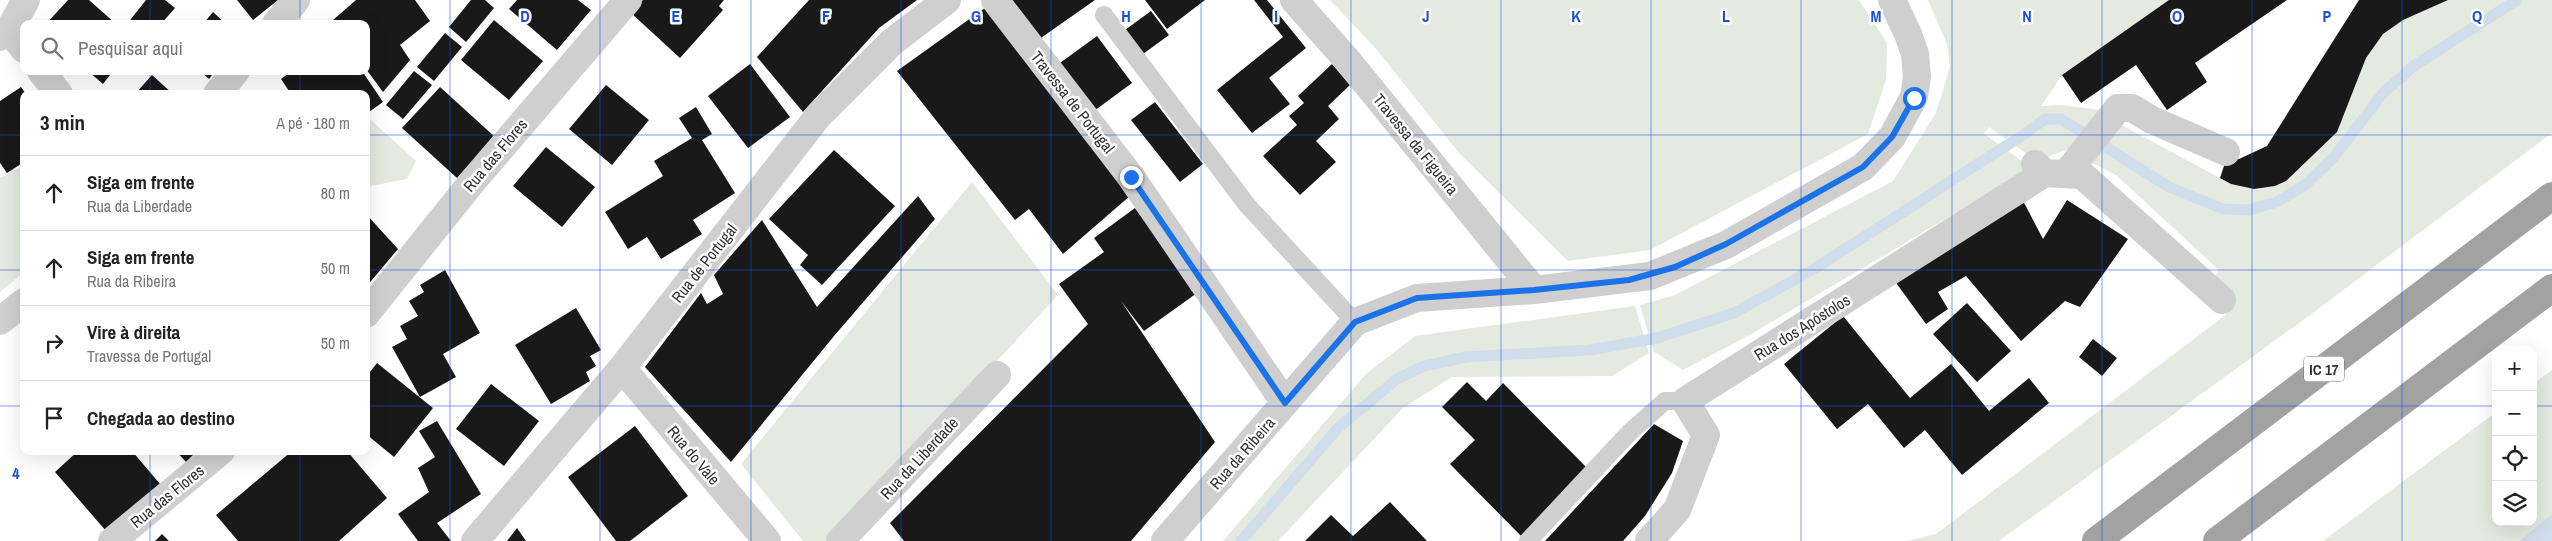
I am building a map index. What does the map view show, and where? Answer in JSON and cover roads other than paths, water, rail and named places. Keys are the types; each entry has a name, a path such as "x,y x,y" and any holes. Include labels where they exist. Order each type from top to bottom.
{"highway":[{"name":"IC 17","path":"2096,541 2552,196"},
{"path":"2217,541 2552,288"}],"street":[{"path":"11,39 26,0"},
{"path":"279,20 296,0"},
{"name":"Rua das Flores","path":"370,309 472,182 628,0"},
{"name":"Rua de Portugal","path":"475,541 622,368 819,115 892,42 947,0"},
{"name":"Travessa de Portugal","path":"995,0 1131,177 1285,403"},
{"name":"Travessa da Figueira","path":"1294,0 1348,61 1534,290"},
{"path":"1534,290 1629,280 1675,267 1726,244 1863,167 1892,137 1914,98 1917,78 1915,54 1906,28 1892,0"},
{"path":"44,75 56,90"},
{"path":"220,90 233,75"},
{"name":"Rua dos Apóstolos","path":"1685,401 2056,166 2118,108 2132,108 2152,120 2226,152"},
{"path":"2056,166 2082,175 2222,300"},
{"name":"Rua da Ribeira","path":"1165,541 1355,322 1417,298 1534,290"},
{"path":"0,322 20,305"},
{"name":"Rua do Vale","path":"622,368 767,541"},
{"name":"Rua da Liberdade","path":"840,541 997,375"},
{"path":"1649,541 1677,510 1706,435 1685,401"},
{"name":"Rua das Flores","path":"112,541 216,455"}],"lane":[{"path":"1104,15 1248,205 1355,322"},
{"path":"1528,541 1637,426 1665,402 1685,401"}],"water":[{"path":"2552,514 2552,541 2519,541"}],"waterway":[{"path":"1241,541 1338,428 1397,379 1424,366 1466,357 1590,350 1657,338 1734,313 1814,269 2045,119 2061,119 2169,187 2223,209 2249,210 2277,202 2306,184 2334,157 2384,92 2415,65 2517,0"}]}
